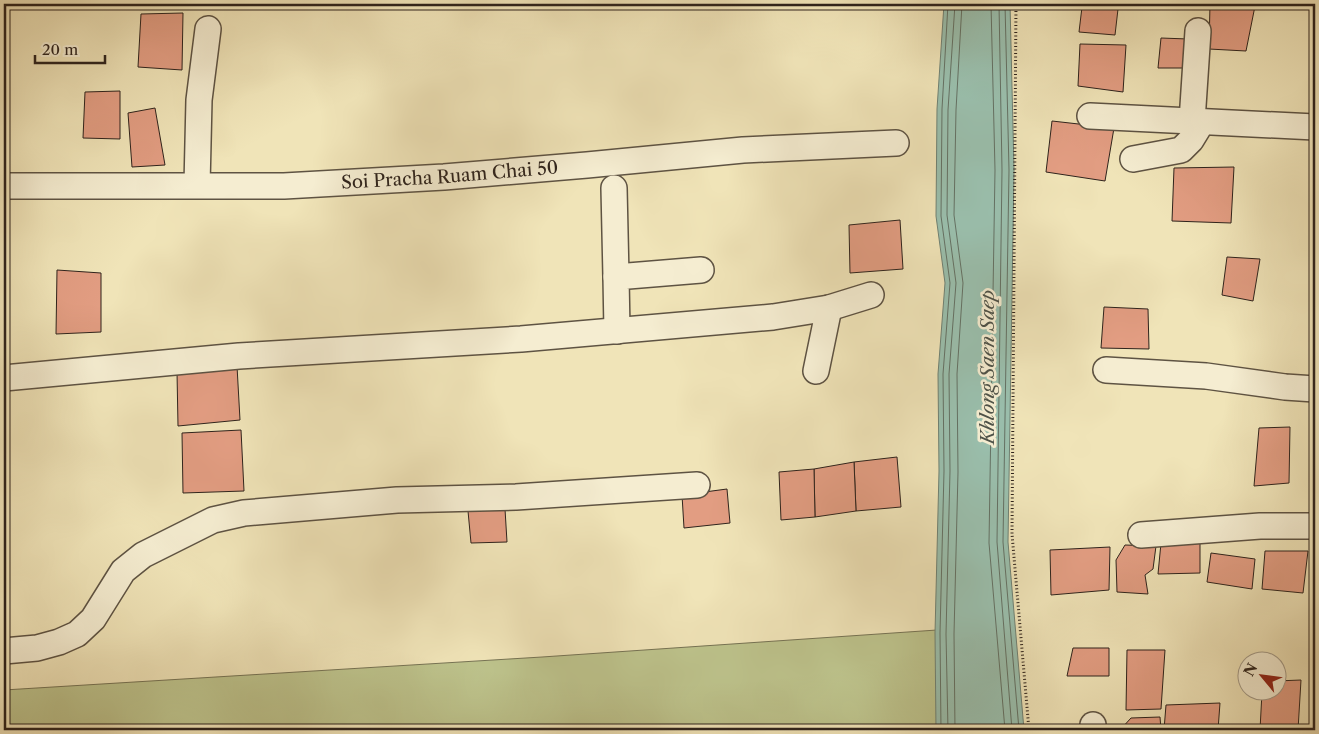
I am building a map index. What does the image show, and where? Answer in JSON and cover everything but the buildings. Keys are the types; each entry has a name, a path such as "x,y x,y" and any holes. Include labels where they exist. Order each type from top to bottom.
{"street":[{"path":"197,185 199,100 208,30"},
{"path":"1133,158 1181,150 1191,140 1197,121 1198,31"},
{"path":"1090,116 1315,126"},
{"name":"Soi Pracha Ruam Chai 50","path":"4,186 284,186 444,177 743,150 896,143"},
{"path":"614,188 617,330"},
{"path":"616,277 701,270"},
{"path":"4,378 239,356 521,339 773,317 829,308 871,295"},
{"path":"816,371 829,308"},
{"path":"1106,370 1206,376 1285,387 1315,389"},
{"path":"4,651 37,648 59,642 77,634 93,618 123,571 136,560 214,520 244,513 397,500 516,497 697,485"},
{"path":"1142,535 1260,526 1315,526"}],"path":[{"path":"1016,4 1012,534 1029,730"}],"green space":[{"path":"937,630 937,730 4,730 4,690 542,657"}],"water":[{"name":"Khlong Saen Saep","path":"944,4 1010,4 1014,170 1008,542 1024,730 936,730 935,633 939,471 938,374 945,283 936,216 937,109"}]}
